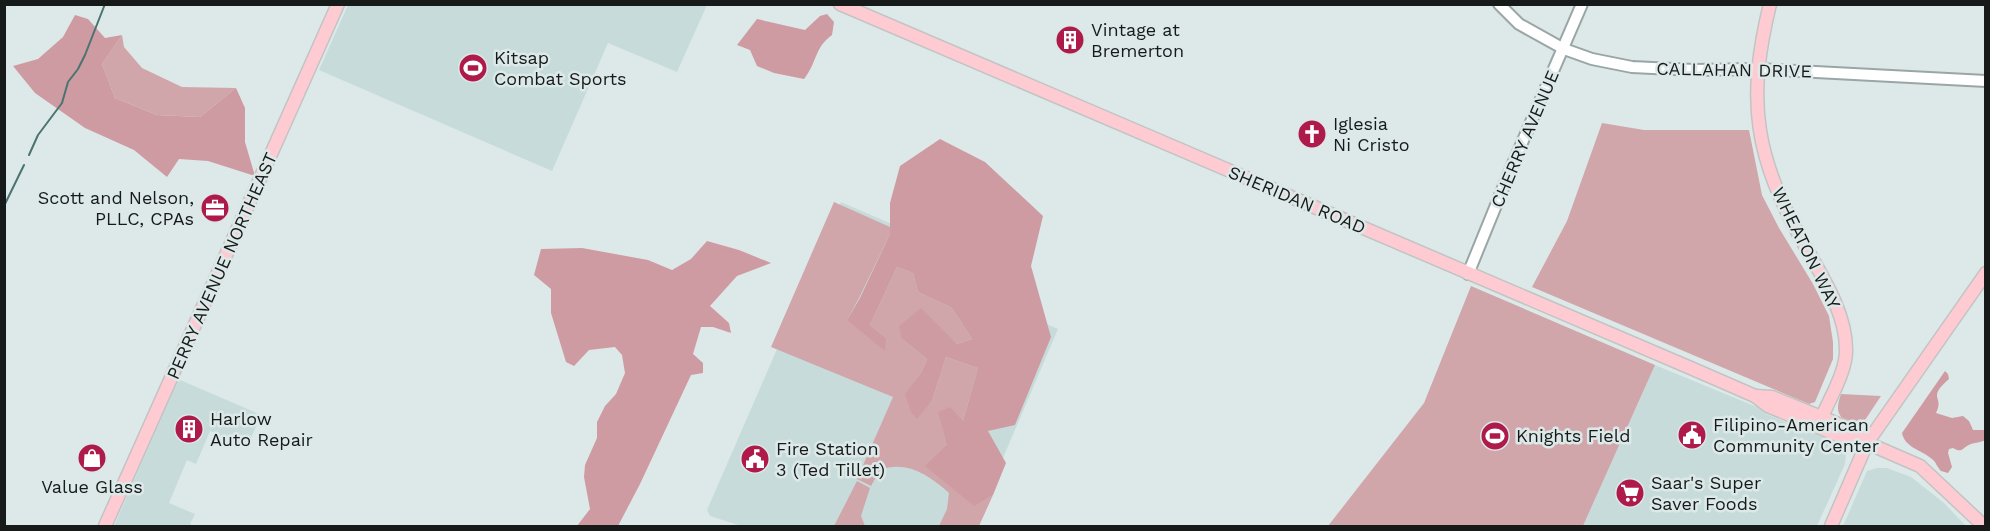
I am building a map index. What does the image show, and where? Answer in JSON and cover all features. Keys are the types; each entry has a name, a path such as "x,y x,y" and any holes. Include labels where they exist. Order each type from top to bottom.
{"main road":[{"name":"PERRY AVENUE NORTHEAST","path":"105,526 338,4"},
{"name":"SHERIDAN ROAD","path":"840,4 1755,396 1768,406 1849,440 1867,443 1920,466 1984,526"},
{"name":"WHEATON WAY","path":"1770,4 1757,69 1759,132 1772,177 1784,207 1824,281 1844,332 1845,359 1822,417"},
{"path":"1831,526 1867,443 1986,273"},
{"path":"1970,295 1986,279"},
{"name":"SHERIDAN ROAD","path":"1755,396 1772,397 1853,430 1867,443"}],"street":[{"name":"CALLAHAN DRIVE","path":"1499,4 1519,24 1564,49 1592,59 1632,67 1757,69 1986,81"},
{"name":"CHERRY AVENUE","path":"1468,273 1582,4"}],"shaded area":[{"path":"348,4 707,5 677,72 608,43 552,171 319,70"},
{"path":"827,14 834,22 832,35 822,45 804,79 774,73 757,66 750,50 737,45 757,19 805,30 820,16"},
{"path":"75,15 88,19 105,38 122,35 102,64 115,98 157,115 200,117 236,88 245,108 245,142 255,176 208,161 179,159 167,177 134,150 85,128 35,93 13,66 38,59 63,37"},
{"path":"122,35 124,47 142,68 182,87 236,88 200,117 157,115 115,98 102,64"},
{"path":"1602,123 1644,130 1749,130 1762,195 1829,316 1833,359 1815,402 1809,404 1532,287 1567,221"},
{"path":"940,139 985,162 1043,216 1031,266 1051,337 1015,425 988,431 1006,463 993,495 974,506 925,466 947,444 938,412 950,407 963,421 978,368 946,357 932,401 917,419 911,412 905,394 921,373 927,359 902,339 899,326 921,308 957,344 972,339 952,308 918,292 913,273 897,267 870,325 886,338 885,351 847,320 890,234 890,203 900,166"},
{"path":"834,202 890,227 890,234 847,320 886,338 870,325 897,267 913,273 918,292 952,308 972,339 957,344 946,335 902,339 927,359 921,373 906,394 917,418 932,401 946,357 978,368 963,421 947,444 926,466 974,505 993,495 979,526 939,526 947,509 949,493 917,471 899,467 880,470 871,486 857,479 893,397 771,347"},
{"path":"841,202 945,247 933,275 1058,329 974,526 741,526 710,516 707,510"},
{"path":"707,241 739,250 771,263 737,276 710,306 729,323 731,333 713,327 701,327 693,354 703,363 703,373 691,375 618,526 577,526 590,509 584,477 585,465 597,438 597,422 605,406 616,394 625,373 622,355 615,347 589,350 574,366 566,362 551,313 551,289 534,275 541,249 582,248 648,260 672,270 691,259"},
{"path":"1471,286 1655,365 1583,526 1328,526 1424,403"},
{"path":"1655,365 1839,444 1846,455 1845,464 1817,526 1583,526"},
{"path":"1945,371 1949,379 1937,394 1939,403 1936,413 1952,418 1963,416 1969,421 1973,430 1986,430 1985,440 1961,450 1949,449 1952,467 1948,473 1941,471 1932,459 1910,445 1902,433"},
{"path":"178,379 261,415 247,447 210,431 196,464 187,460 169,503 195,514 190,524 194,526 114,526"},
{"path":"1841,394 1881,396 1865,420 1850,424 1842,418 1838,411"},
{"path":"1887,468 1911,477 1944,503 1966,526 1843,526 1867,471"},
{"path":"857,481 870,488 861,516 865,526 834,526"}],"waterway":[{"path":"29,155 38,135 62,103 68,82 85,55 105,4"},
{"path":"4,206 24,165"}],"place":[{"name":"Vintage at Bremerton","path":"1070,40"},
{"name":"Kitsap Combat Sports","path":"473,68"},
{"name":"Iglesia Ni Cristo","path":"1312,134"},
{"name":"Scott and Nelson, PLLC, CPAs","path":"215,208"},
{"name":"Harlow Auto Repair","path":"189,429"},
{"name":"Filipino-American Community Center","path":"1692,435"},
{"name":"Knights Field","path":"1495,436"},
{"name":"Value Glass","path":"92,458"},
{"name":"Fire Station 3 (Ted Tillet)","path":"755,459"},
{"name":"Saar's Super Saver Foods","path":"1630,493"}]}
